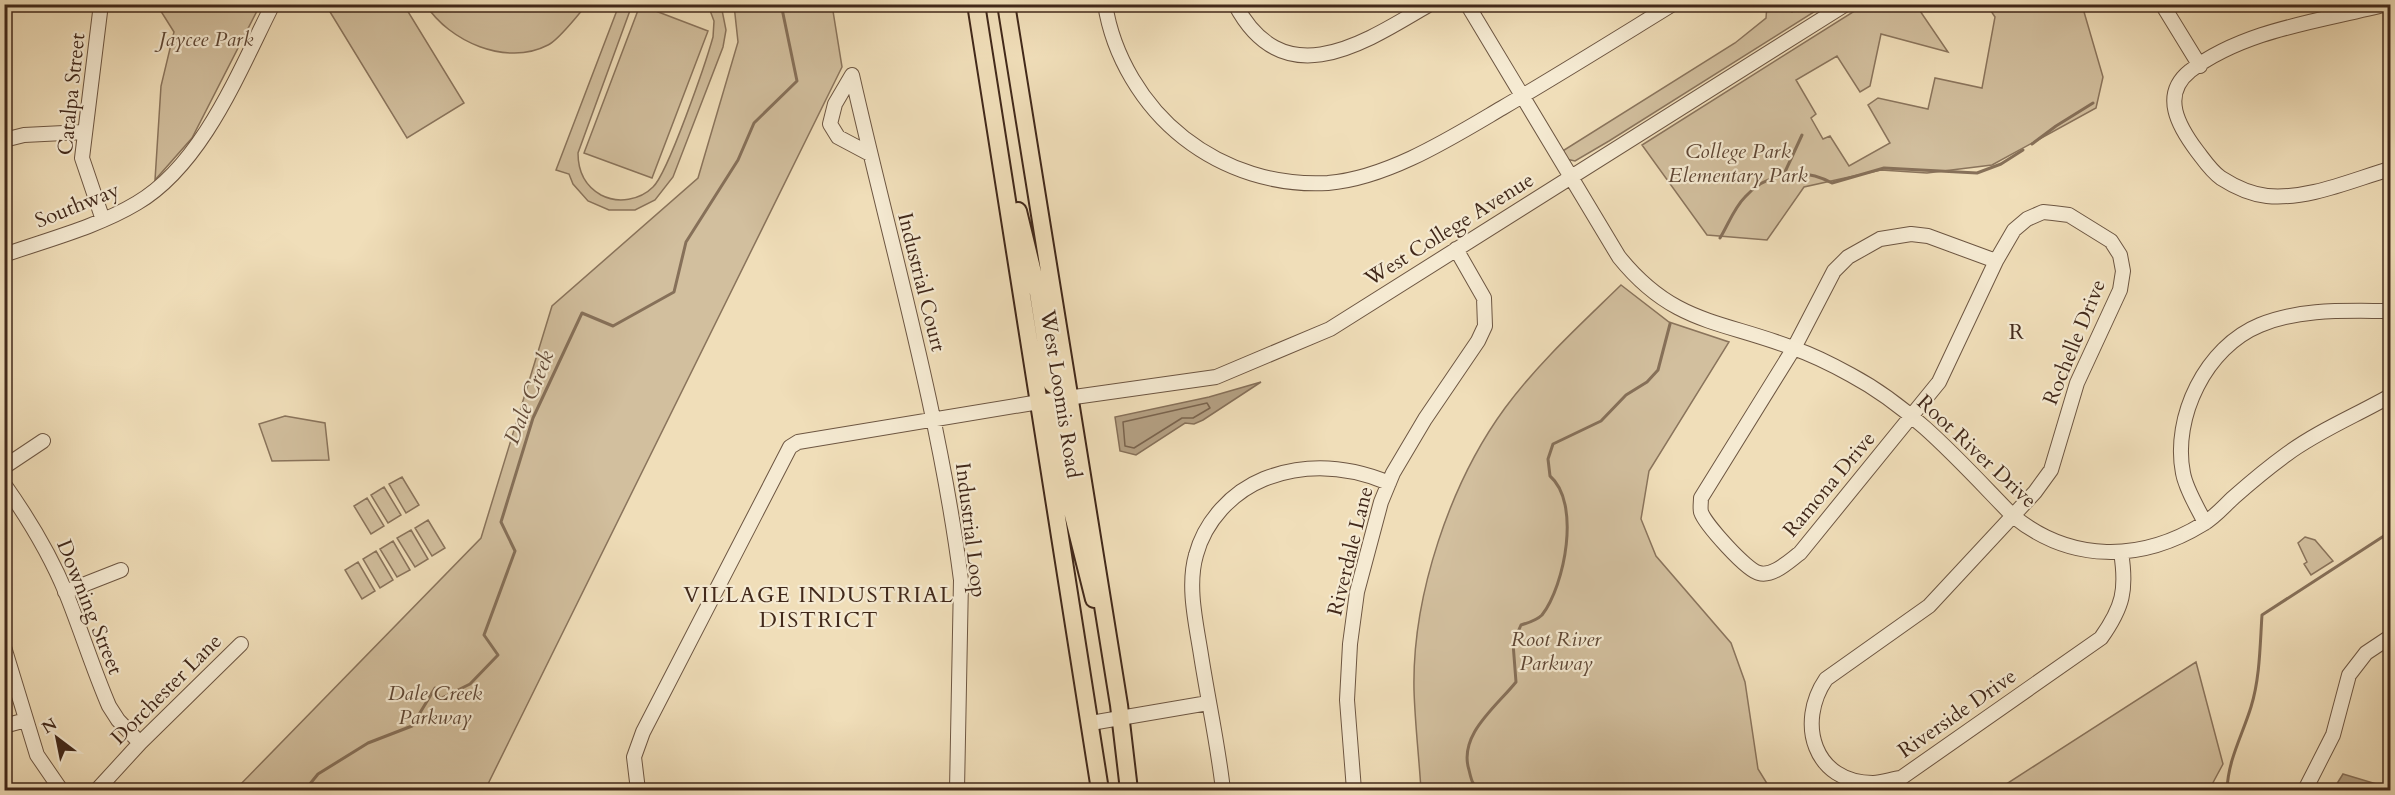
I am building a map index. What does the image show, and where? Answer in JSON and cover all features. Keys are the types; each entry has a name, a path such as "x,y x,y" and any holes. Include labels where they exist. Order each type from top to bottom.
{"main road":[{"name":"West Loomis Road","path":"976,4 1100,790"},
{"name":"West Loomis Road","path":"1006,4 1121,716 1130,790"},
{"path":"1002,169 1022,221 1034,273 1052,384 1057,390 1070,397"},
{"path":"1039,402 1050,406 1056,414 1084,564 1110,651"}],"street":[{"name":"Catalpa Street","path":"101,4 82,158 103,220"},
{"name":"Southway","path":"4,255 103,220 138,203 174,176 199,146 273,4"},
{"path":"1105,4 1119,53 1138,90 1167,126 1205,153 1231,167 1265,178 1298,183 1330,183 1374,172 1413,158 1522,96 1673,4"},
{"path":"1235,4 1259,39 1282,51 1302,56 1322,55 1355,45 1430,4"},
{"name":"Root River Drive","path":"1467,4 1619,257 1644,286 1679,309 1701,319 1794,348 1854,377 1913,416 2013,516 2030,530 2052,540 2085,551 2121,552 2147,549 2205,523 2289,452 2391,396"},
{"name":"West College Avenue","path":"1039,402 1216,377 1330,329 1846,4"},
{"path":"2162,4 2200,66"},
{"path":"2387,4 2241,42 2190,72 2176,89 2174,98 2176,117 2218,176 2236,187 2260,195 2292,196 2391,169"},
{"name":"Industrial Court","path":"870,154 838,137 830,123 835,104 852,75 934,420"},
{"path":"4,140 24,135 84,132"},
{"name":"Rochelle Drive","path":"1913,416 1939,382 1996,261 2014,230 2027,219 2043,212 2068,215 2111,241 2120,255 2123,271 2120,290 2077,383 2051,470 2013,516"},
{"name":"Ramona Drive","path":"1913,416 1800,553 1772,572 1760,574 1750,569 1706,521 1700,510 1701,498 1794,348 1834,271 1848,257 1866,246 1894,236 1928,236 1996,261"},
{"name":"Riverdale Lane","path":"1354,790 1347,700 1350,644 1357,592 1389,483 1425,418 1478,341 1485,326 1484,298 1456,249"},
{"path":"2205,523 2183,474 2183,431 2195,391 2217,358 2259,325 2283,318 2344,309 2391,311"},
{"path":"638,790 633,767 643,732 790,447 798,442 1039,402"},
{"name":"Industrial Loop","path":"934,420 961,580 957,790"},
{"path":"4,468 43,441"},
{"path":"1223,790 1192,591 1195,557 1205,531 1225,504 1257,482 1296,470 1324,467 1366,474 1389,483"},
{"name":"Downing Street","path":"4,484 29,520 65,592 109,706 118,720 140,743"},
{"name":"Riverside Drive","path":"2013,516 1929,606 1826,679 1815,695 1810,714 1812,736 1819,756 1834,770 1853,780 1874,783 1901,778 2101,638 2116,617 2122,600 2125,576 2121,552"},
{"path":"65,592 121,570"},
{"path":"2305,790 2333,735 2349,675 2366,653 2391,637"},
{"name":"Dorchester Lane","path":"97,790 140,743 241,644"},
{"path":"4,647 37,755 61,790"},
{"path":"1091,723 1121,716 1208,703"},
{"path":"4,726 26,720"}],"green space":[{"name":"Jaycee Park","path":"157,5 260,5 192,138 155,180 161,86 174,32"},
{"path":"331,5 404,5 464,103 407,138 327,7"},
{"path":"426,5 587,5 553,42 532,51 514,53 497,52 464,39 449,30"},
{"path":"619,5 632,5 578,153 579,166 587,183 595,191 608,198 621,200 635,198 653,187 660,178 677,140 713,37 714,21 708,5 721,5 726,30 723,47 673,177 655,200 635,210 609,210 588,201 573,184 569,174 556,170"},
{"path":"640,5 708,31 652,178 584,153"},
{"name":"Dale Creek Parkway","path":"734,5 832,5 842,67 485,790 235,790 481,538 552,306 698,178 738,42"},
{"path":"1767,5 1825,5 1609,141 1575,161 1566,159 1561,152 1735,43 1766,18"},
{"name":"College Park Elementary Park","path":"1864,5 1916,5 1948,52 1881,34 1870,86 1860,92 1837,56 1796,80 1816,114 1811,118 1823,139 1830,136 1849,166 1890,143 1868,105 1878,98 1928,109 1935,78 1982,88 1995,17 1987,5 2082,5 2103,77 2096,108 1992,165 1927,173 1881,170 1804,187 1767,240 1707,235 1642,145"},
{"name":"Root River Parkway","path":"1621,285 1669,322 1729,342 1649,471 1641,519 1656,556 1731,643 1745,682 1758,769 1771,790 1421,790 1414,690 1415,654 1427,579 1452,505 1467,470 1485,438 1518,391 1546,359"},
{"path":"285,416 325,423 329,460 272,461 259,424"},
{"path":"402,477 419,505 406,513 389,484"},
{"path":"384,487 401,515 388,523 371,495"},
{"path":"367,498 384,526 371,534 354,506"},
{"path":"428,520 445,548 432,556 415,528"},
{"path":"411,530 428,559 415,567 397,538"},
{"path":"2305,537 2315,540 2333,561 2311,575 2304,564 2307,562 2298,543"},
{"path":"393,541 410,570 397,577 380,549"},
{"path":"376,551 393,580 380,588 363,559"},
{"path":"358,562 375,591 362,599 345,570"},
{"path":"2196,662 2223,764 2209,790 1997,790"}],"water":[{"path":"1261,382 1203,420 1194,424 1185,423 1136,455 1120,451 1115,417 1209,397"},
{"path":"2343,774 2390,788 2390,790 2333,790"}],"waterway":[{"name":"Dale Creek","path":"305,790 318,774 368,743 412,726 435,688 440,699 470,684 498,655 484,635 515,551 501,522 533,418 582,313 613,326 674,292 686,242 738,160 754,123 797,81 781,4"},
{"path":"1792,11 1800,4"},
{"path":"2032,144 2093,103"},
{"path":"1784,174 1802,135"},
{"path":"1720,238 1741,201 1754,189 1775,177 1809,175 1832,183 1884,168 1977,173 2001,164 2023,150"},
{"path":"1479,790 1471,779 1467,757 1469,745 1481,722 1516,682 1513,643 1521,625 1542,615 1550,602 1563,565 1567,524 1565,505 1559,488 1550,476 1548,459 1553,444 1601,421 1626,395 1647,382 1658,370 1670,324"},
{"path":"2227,790 2233,758 2254,696 2262,615 2390,532"}],"district":[{"name":"R","path":"2017,331"},
{"name":"VILLAGE INDUSTRIAL DISTRICT","path":"819,606"}]}
